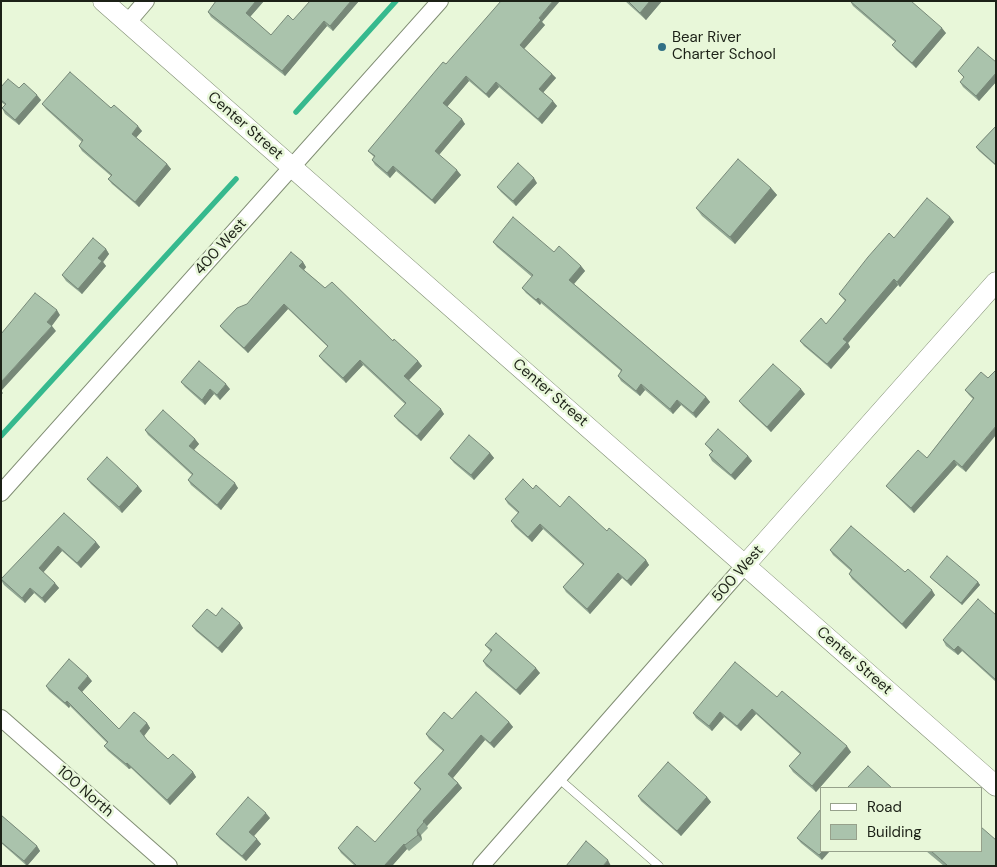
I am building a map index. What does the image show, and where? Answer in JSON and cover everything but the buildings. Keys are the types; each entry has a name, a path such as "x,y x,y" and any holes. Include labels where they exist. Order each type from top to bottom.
{"street":[{"name":"Center Street","path":"104,1 996,786"},
{"path":"128,22 146,1"},
{"name":"400 West","path":"1,493 440,1"},
{"name":"500 West","path":"481,866 745,565 995,286"},
{"name":"100 North","path":"1,718 169,866"}],"lane":[{"path":"558,778 659,866"}],"waterway":[{"path":"296,112 396,1"},
{"path":"1,436 236,179"}],"place":[{"name":"Bear River Charter School","path":"662,47"}]}
